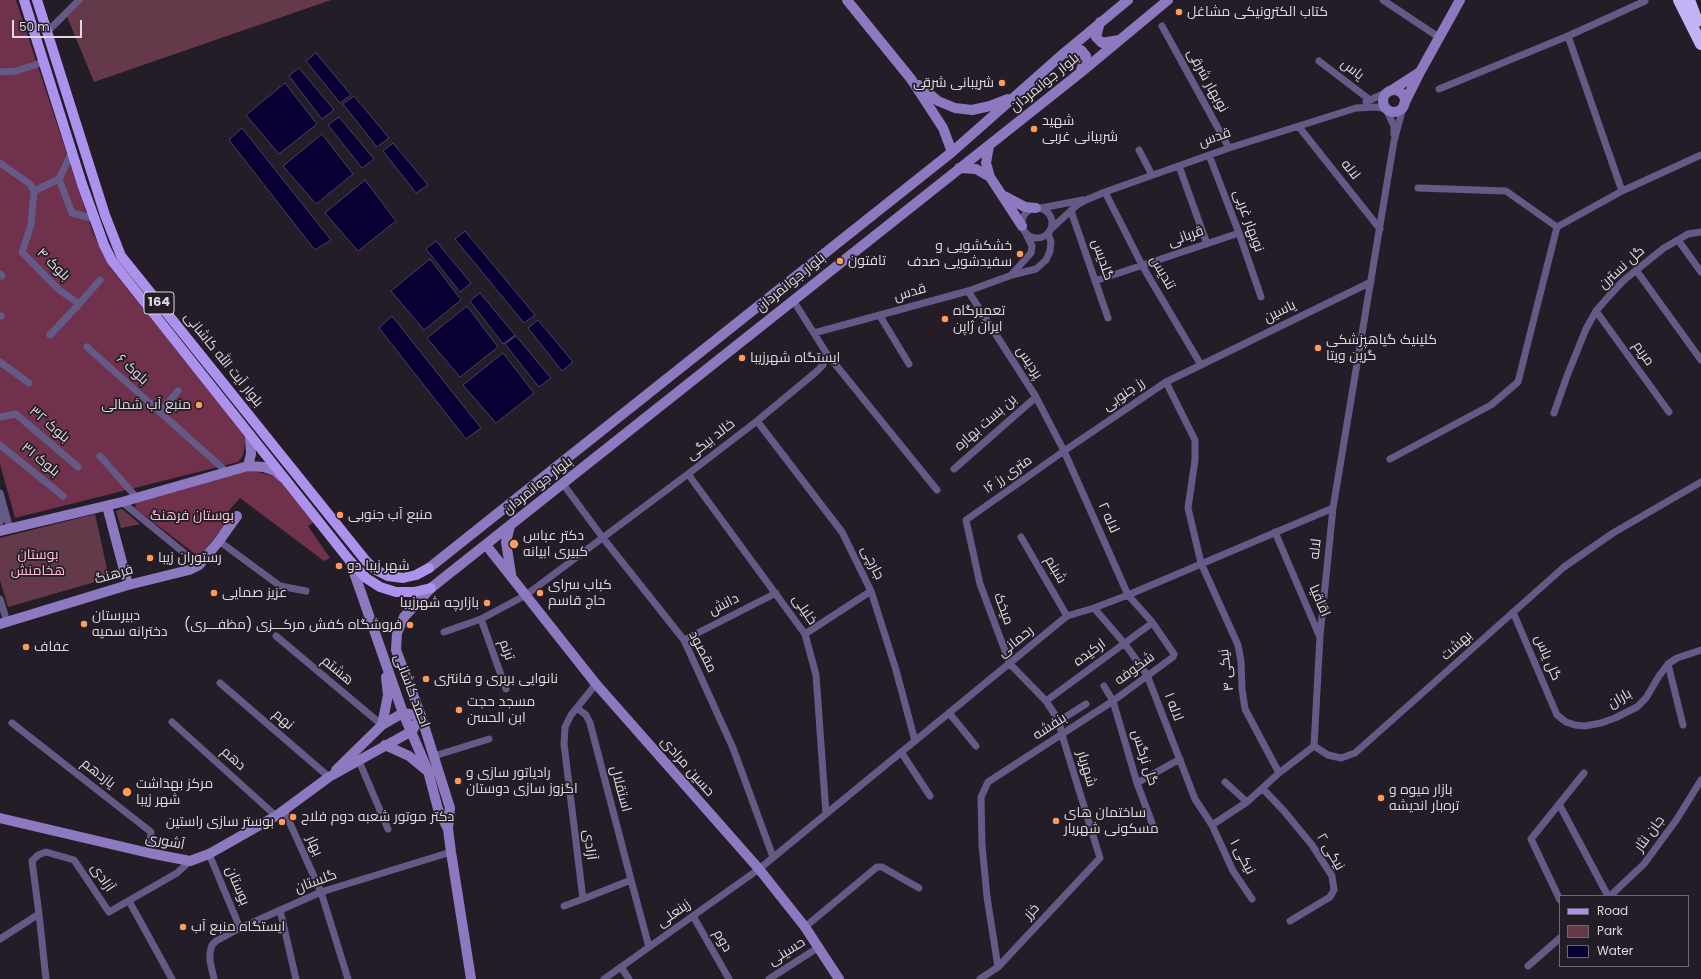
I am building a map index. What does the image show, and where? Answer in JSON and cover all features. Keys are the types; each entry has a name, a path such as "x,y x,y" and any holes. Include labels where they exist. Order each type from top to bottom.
{"highway":[{"path":"1679,0 1701,44"},
{"path":"1689,0 1701,31"}],"main road":[{"name":"بلوار آیت الله کاشانی","path":"24,0 72,152 95,219 112,261 350,561 366,578 380,587 396,592 414,592 430,588"},
{"name":"بلوار آیت الله کاشانی","path":"37,0 105,215 121,256 366,561 376,570 388,576 403,578 416,575 429,568"},
{"path":"847,0 911,79 943,128 952,152"},
{"name":"بلوار جوانمردان","path":"429,568 952,152 1064,53 1128,0"},
{"name":"بلوار جوانمردان","path":"430,588 1080,73 1168,0"},
{"path":"1420,72 1389,91 1383,103 1386,109 1390,111 1400,110 1460,0"},
{"path":"1100,22 1096,37 1102,43 1119,40"},
{"path":"1064,53 1081,50 1086,56 1080,73"},
{"path":"911,79 938,101 955,108 972,110 990,106 1017,95"},
{"path":"1389,91 1399,91 1402,93 1404,104"},
{"path":"988,146 986,163 990,177 1024,230"},
{"path":"959,168 976,169 990,177"},
{"path":"1001,194 1025,207 1039,208"},
{"path":"248,466 251,454 250,435"},
{"path":"5,530 107,506 248,466 264,467 275,471 288,482"},
{"path":"107,506 128,585"},
{"name":"فرهنگ","path":"4,623 128,585 189,570 199,565 237,516"},
{"name":"حسین مرادی","path":"510,526 506,542 511,576"},
{"name":"حسین مرادی","path":"486,545 596,684 759,869 805,927 840,979"},
{"name":"احمد کاشانی","path":"350,561 403,713 428,771 438,809 448,830"},
{"name":"احمد کاشانی","path":"430,588 404,617 397,633 396,650 421,716 450,808 448,830 471,979"},
{"path":"382,725 388,695 385,663"},
{"path":"403,713 421,716 412,731 329,777 382,725 403,713"},
{"path":"386,745 409,756 428,771"},
{"name":"آشوری","path":"0,818 149,854 190,861 209,854 280,813 329,777"}],"street":[{"path":"47,32 79,0"},
{"path":"1383,0 1440,38"},
{"path":"1439,89 1568,36 1645,1"},
{"name":"نوبهار شرقی","path":"1162,26 1229,148"},
{"path":"1568,36 1622,191"},
{"name":"یاس","path":"1319,61 1370,100"},
{"path":"0,72 16,71 44,62"},
{"name":"قدس","path":"814,333 968,291 1012,275 1036,269 1046,260 1050,251 1050,231 1071,211 1086,200 1229,148 1356,108 1389,91"},
{"name":"لاله","path":"1314,746 1320,636 1333,508 1394,141 1404,104"},
{"name":"قدس","path":"1356,108 1377,107 1386,109"},
{"path":"1386,109 1394,126 1394,141"},
{"name":"لاله","path":"1299,127 1380,229"},
{"path":"1139,150 1152,175"},
{"path":"0,163 30,184 34,191 59,179 72,152"},
{"name":"نوبهار غربی","path":"1209,155 1239,233 1261,297"},
{"path":"1390,459 1491,405 1518,382 1557,227 1622,191 1701,155"},
{"path":"1179,166 1207,244"},
{"path":"59,179 72,213 95,219"},
{"path":"1418,188 1506,191 1557,227"},
{"name":"بلوک ۴","path":"34,191 31,225 22,252 58,289 79,304"},
{"name":"تندیس","path":"1105,192 1143,267 1201,365"},
{"name":"قدس","path":"1039,208 1086,200"},
{"path":"1012,275 1030,253 1032,246 1024,230 1023,216 1026,212 1039,208 1046,211 1052,219 1050,231 1040,238 1030,237 1024,230"},
{"name":"گلدیس","path":"1071,211 1108,318"},
{"name":"گل نسترن","path":"1554,413 1566,376 1586,329 1596,311 1624,280 1664,248 1688,234 1701,232"},
{"name":"قربانی","path":"1095,281 1143,267 1239,233"},
{"path":"1678,240 1701,272"},
{"path":"1636,270 1701,360"},
{"path":"50,335 100,280"},
{"name":"یاسین","path":"1201,365 1371,282"},
{"name":"پردیس","path":"968,291 1036,397 1064,451"},
{"path":"793,300 827,354 937,490"},
{"name":"مریم","path":"1596,311 1668,412"},
{"path":"880,316 909,364"},
{"name":"بلوک ۶","path":"87,347 227,472"},
{"name":"خالد بیگی","path":"444,632 481,619 526,595 757,421 816,372 823,365 827,354"},
{"path":"0,362 29,383"},
{"name":"رز جنوبی","path":"1064,451 1166,382 1201,365"},
{"name":"نیکی ۴","path":"1166,382 1195,440 1195,460 1188,508 1201,563 1238,645 1241,661 1242,689 1245,708 1279,773"},
{"path":"160,412 178,391"},
{"name":"بن بست بهاره","path":"954,468 1036,397"},
{"name":"بلوک ۳۲","path":"0,417 16,414 78,467"},
{"name":"جارچی","path":"757,421 842,532 870,591 896,670 915,741"},
{"name":"بلوک ۳۱","path":"0,445 63,496"},
{"name":"۱۶ متری رز","path":"966,520 1064,451"},
{"name":"لاله ۲","path":"1064,451 1128,595 1152,622 1173,655"},
{"path":"100,456 137,498"},
{"name":"خلیلی","path":"688,474 806,634 816,676 826,814"},
{"name":"بهشت","path":"1314,746 1328,755 1341,758 1355,753 1564,567 1614,533 1701,482"},
{"name":"مقصود","path":"562,484 684,640 733,748 773,857"},
{"path":"0,493 3,505 5,530"},
{"path":"122,502 199,565"},
{"path":"0,522 3,514 3,505"},
{"name":"رحمانی","path":"759,869 1067,616 1094,608 1128,595 1333,508"},
{"name":"میخک","path":"966,520 980,584 1010,664 1046,701 1059,721 1062,735"},
{"name":"اقاقیا","path":"1275,532 1320,636"},
{"name":"شبنم","path":"1021,537 1067,616"},
{"path":"219,541 280,586 306,591"},
{"path":"806,634 870,591"},
{"name":"دانش","path":"684,640 776,593"},
{"path":"0,599 4,623"},
{"name":"لاله ۱","path":"1094,608 1125,644 1147,675 1194,799 1212,825"},
{"name":"گل یاس","path":"1513,612 1557,715"},
{"name":"ترنم","path":"481,619 506,689"},
{"name":"ارکیده","path":"1046,701 1148,626"},
{"name":"هشتم","path":"276,636 382,725"},
{"name":"باران","path":"1557,715 1566,722 1585,726 1615,718 1637,707 1646,698 1668,664 1677,658 1701,650"},
{"name":"شکوفه","path":"1113,701 1173,655"},
{"path":"1668,664 1683,725"},
{"name":"نهم","path":"220,683 329,777"},
{"name":"آزادی","path":"583,899 564,744 565,728 577,708 596,684"},
{"name":"گل نرگس","path":"1104,686 1113,701 1137,783 1152,823"},
{"name":"بنفشه","path":"998,967 986,890 982,845 981,797 988,782 1002,775 1113,701"},
{"path":"1059,721 1086,704"},
{"name":"استقلال","path":"577,708 586,715 590,723 631,880"},
{"path":"949,713 976,746"},
{"name":"دهم","path":"172,722 280,813"},
{"name":"یازدهم","path":"12,723 151,832 149,854"},
{"name":"شهریار","path":"1062,735 1100,858"},
{"path":"434,756 489,739"},
{"path":"1212,825 1247,802 1279,773 1314,746"},
{"path":"900,752 930,796"},
{"path":"1137,783 1180,759"},
{"path":"359,761 388,829"},
{"path":"1559,898 1531,839 1584,773"},
{"name":"جان نثار","path":"1610,895 1644,864 1678,819 1701,780"},
{"path":"1225,782 1247,802"},
{"name":"نیکی ۲","path":"1263,789 1284,811 1312,845 1332,876 1334,890 1330,897 1290,921"},
{"path":"1559,804 1608,895"},
{"name":"بهار","path":"280,813 322,892 348,979"},
{"name":"نیکی ۱","path":"1212,825 1232,871 1252,899"},
{"name":"آزادی","path":"46,979 32,861 38,855 46,852 74,860 109,912 177,873 190,861"},
{"name":"گلستان","path":"214,979 210,961 212,945 216,940 322,892 451,852"},
{"name":"بوستان","path":"209,854 240,928"},
{"name":"خزر","path":"980,979 998,967 1100,858"},
{"path":"805,927 877,867 882,867 919,888"},
{"name":"زینعلی","path":"604,979 759,869"},
{"path":"564,906 631,880 649,947"},
{"path":"129,901 172,979"},
{"path":"280,910 296,979"},
{"path":"0,939 39,914"},
{"name":"دوم","path":"693,916 729,979"},
{"path":"1528,966 1559,939"},
{"name":"حسینی","path":"770,979 819,948"},
{"path":"621,966 629,979"}],"green space":[{"path":"0,0 16,0 93,233 110,267 246,437 243,456 238,462 15,518 0,464"},
{"path":"81,0 331,0 94,82 66,14"},
{"name":"بوستان فرهنگ","path":"251,470 276,477 288,488 314,522 308,526 330,558 324,561 240,498 222,518 227,522 199,557 135,508 136,503"},
{"path":"122,509 140,524 121,528 116,511"},
{"name":"بوستان هخامنش","path":"95,514 109,578 8,607 0,580 0,538"}],"water":[{"path":"316,53 351,95 340,103 306,61"},
{"path":"299,68 334,110 322,119 289,76"},
{"path":"285,83 317,124 279,154 246,115"},
{"path":"354,96 389,138 377,147 343,104"},
{"path":"339,117 374,159 362,168 328,125"},
{"path":"242,128 331,240 315,250 229,140"},
{"path":"322,134 353,174 316,204 283,166"},
{"path":"393,143 428,185 416,193 383,151"},
{"path":"365,180 396,221 358,251 325,213"},
{"path":"465,231 535,315 524,323 455,239"},
{"path":"436,241 471,283 460,292 426,249"},
{"path":"430,259 461,300 424,330 391,291"},
{"path":"480,293 515,335 503,344 470,301"},
{"path":"467,306 498,347 460,377 427,338"},
{"path":"392,316 481,428 466,439 379,328"},
{"path":"538,320 573,362 562,371 528,328"},
{"path":"516,336 551,378 539,387 505,344"},
{"path":"503,353 534,393 496,423 463,385"}],"place":[{"name":"کتاب الکترونیکی مشاغل","path":"1179,12"},
{"name":"شریبانی شرقی","path":"1002,83"},
{"name":"شهید شربیانی غربی","path":"1034,129"},
{"name":"خشکشویی و سفیدشویی صدف","path":"1020,254"},
{"name":"تافتون","path":"840,261"},
{"name":"تعمیرگاه ایران ژاپن","path":"945,319"},
{"name":"کلینیک گیاهپزشکی گرین ویتا","path":"1318,348"},
{"name":"ایستگاه شهرزیبا","path":"742,358"},
{"name":"منبع آب شمالی","path":"199,405"},
{"name":"منبع آب جنوبی","path":"340,515"},
{"name":"دکتر عباس کبیری ابیانه","path":"514,544"},
{"name":"رستوران زیبا","path":"150,558"},
{"name":"شهر زیبا دو","path":"339,566"},
{"name":"عزیز صمایی","path":"214,593"},
{"name":"کباب سرای حاج قاسم","path":"540,593"},
{"name":"بازارچه شهرزیبا","path":"487,603"},
{"name":"دبیرستان دخترانه سمیه","path":"84,624"},
{"name":"فروشگاه کفش مرکـــزی (مظفـــری)","path":"410,625"},
{"name":"عفاف","path":"26,647"},
{"name":"نانوایی بربری و فانتزی","path":"426,679"},
{"name":"مسجد حجت ابن الحسن","path":"459,710"},
{"name":"رادیاتور سازی و اگزوز سازی دوستان","path":"458,781"},
{"name":"مرکز بهداشت شهر زیبا","path":"127,792"},
{"name":"بازار میوه و تره‌بار اندیشه","path":"1381,798"},
{"name":"دکتر موتور شعبه دوم فلاح","path":"293,817"},
{"name":"ساختمان های مسکونی شهریار","path":"1056,821"},
{"name":"بوستر سازی راستین","path":"282,822"},
{"name":"ایستگاه منبع آب","path":"183,927"}]}
